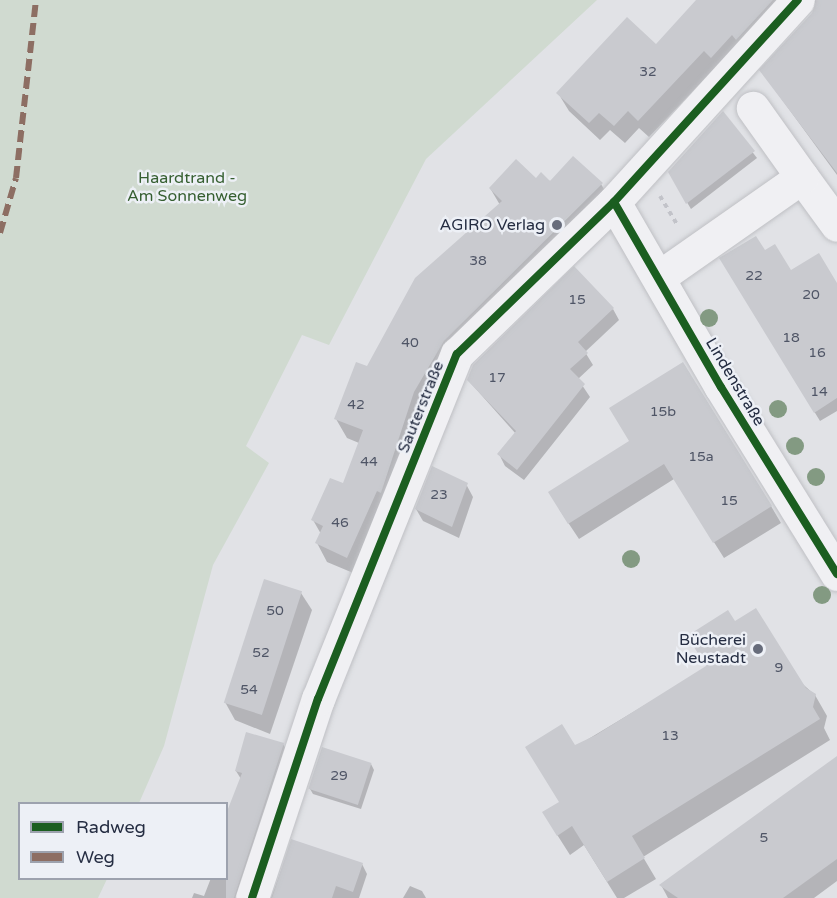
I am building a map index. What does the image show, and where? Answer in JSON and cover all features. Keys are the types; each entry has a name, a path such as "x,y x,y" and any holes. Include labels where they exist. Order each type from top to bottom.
{"street":[{"name":"Sauterstraße","path":"252,898 318,699 457,354 614,202 798,0"},
{"path":"753,108 837,225"},
{"path":"659,277 802,177"},
{"name":"Lindenstraße","path":"614,202 721,387 834,560"}],"path":[{"path":"644,169 694,252"}],"green space":[{"name":"Haardtrand - Am Sonnenweg","path":"0,0 597,0 426,159 329,345 302,335 246,446 269,463 213,565 164,746 139,802 18,802 18,880 107,880 98,898 0,898"}],"building":[{"path":"696,0 773,0 736,40 732,35 711,58 704,51 638,121 628,111 614,126 599,113 589,123 556,93 627,17 656,44"},
{"path":"816,0 837,0 837,173 759,70 812,13"},
{"path":"723,111 755,151 686,204 668,172"},
{"path":"573,156 603,183 444,341 414,392 381,493 377,491 347,558 315,543 323,526 311,520 330,478 343,483 363,430 334,419 356,362 367,366 415,278 502,201 489,188 516,159 536,178 541,172 550,181"},
{"path":"756,236 765,250 775,244 791,270 819,253 837,283 837,398 814,413 719,258"},
{"path":"574,266 614,308 578,342 588,353 570,369 585,384 517,470 497,454 516,431 467,380 473,365"},
{"path":"683,362 772,506 713,543 664,464 568,524 548,492 629,441 609,408"},
{"path":"432,466 468,483 452,527 415,509"},
{"path":"264,579 302,591 262,715 224,703"},
{"path":"756,608 806,688 816,694 813,707 820,719 632,836 645,858 607,882 572,826 557,836 542,812 559,802 525,747 562,724 575,745 596,735 706,666 687,636 728,610 735,621"},
{"path":"246,732 284,743 234,898 226,898 228,809 242,773 235,771"},
{"path":"322,747 371,763 358,805 308,789"},
{"path":"837,756 837,859 783,898 678,898 659,885"},
{"path":"291,839 363,863 353,892 336,886 332,898 272,898"}],"marked path":[{"path":"0,233 16,178 36,0"}],"cycle path":[{"path":"252,898 318,699 457,354 614,202 798,0"},
{"path":"614,202 721,387 837,574"}],"place":[{"name":"AGIRO Verlag","path":"557,225"},
{"name":"Bücherei Neustadt","path":"758,649"}]}
